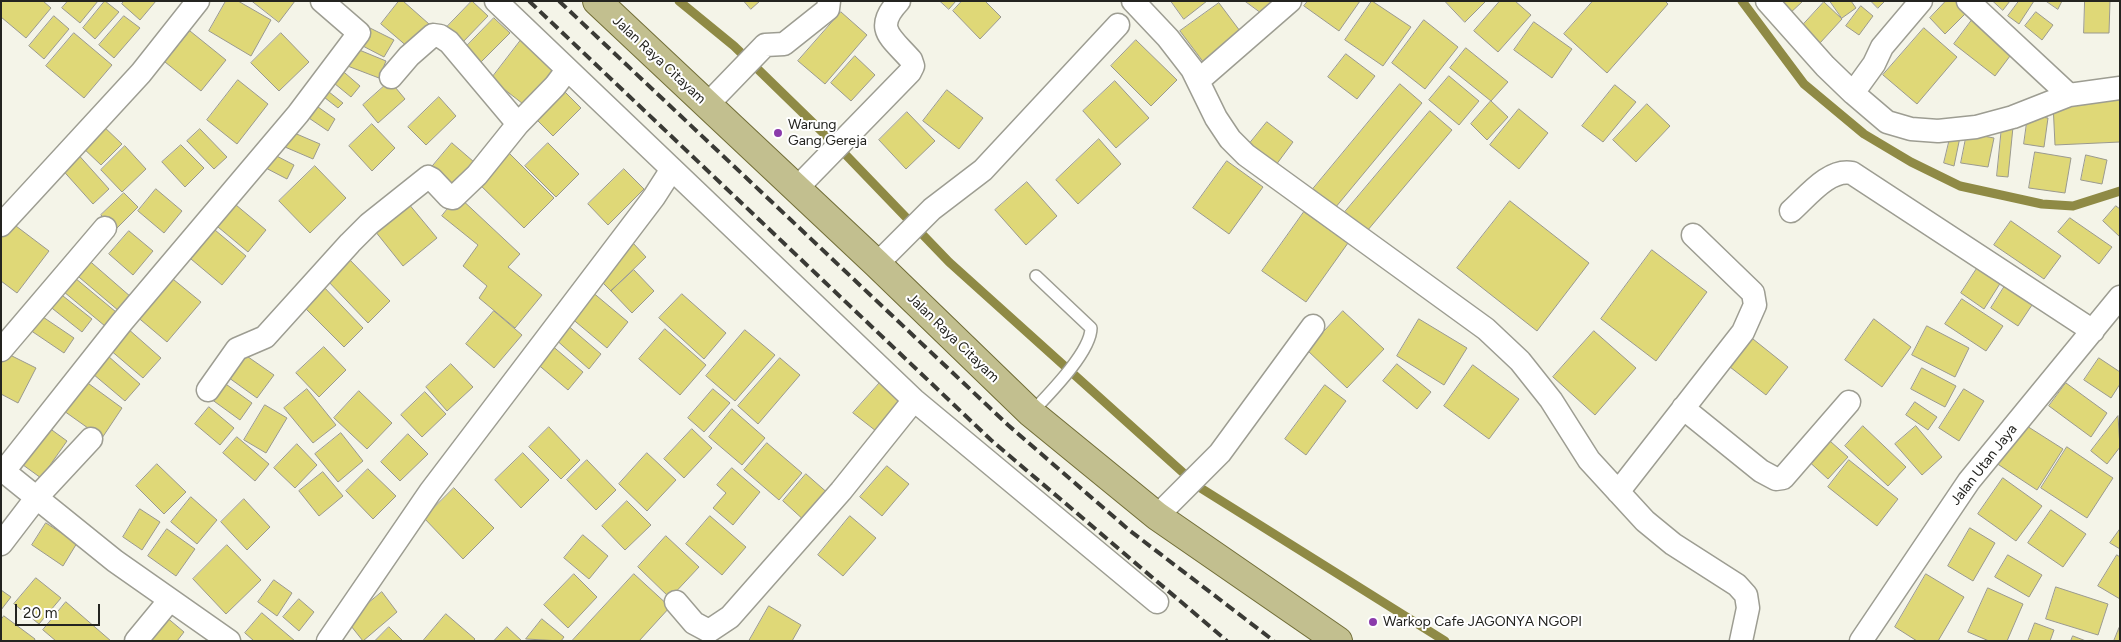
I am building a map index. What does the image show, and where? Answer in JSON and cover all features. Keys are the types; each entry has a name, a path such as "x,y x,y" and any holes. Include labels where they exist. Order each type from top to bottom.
{"main road":[{"name":"Jalan Raya Citayam","path":"598,1 796,188 885,257 1031,413 1166,506 1338,641"}],"street":[{"path":"1,225 141,73 198,1"},
{"path":"228,641 115,561 2,470 122,322 298,114 359,33 322,1"},
{"path":"496,1 914,400 1157,602"},
{"path":"707,105 764,45 784,44 828,10 830,1"},
{"path":"796,188 910,72 913,66 911,60 887,32 884,23 888,13 898,1"},
{"path":"1133,1 1168,38 1198,81 1216,118 1230,139 1246,155 1486,330 1520,361 1551,400 1588,460 1645,521 1672,544 1737,585 1746,595 1748,608 1742,641"},
{"path":"1198,81 1290,1"},
{"path":"1767,1 1825,66 1853,93 1887,122 1911,129 1938,131 1976,127 2013,117 2070,95 2120,88"},
{"path":"1853,93 1874,64 1882,47 1921,1"},
{"path":"1968,1 2070,95"},
{"path":"885,257 932,209 983,170 1118,25"},
{"path":"391,77 409,56 433,35 440,36 449,42 518,124"},
{"path":"208,390 237,349 265,337 369,224 428,177 449,197 454,198 477,175 518,124 543,99 567,70"},
{"path":"328,641 430,492 654,197 672,169"},
{"path":"1792,211 1824,182 1844,171 1852,173 2093,331"},
{"path":"1,350 105,228"},
{"path":"1618,492 1743,332 1755,305 1753,293 1693,235"},
{"name":"Jalan Utan Jaya","path":"1861,641 1968,481 2120,297"},
{"path":"1166,506 1220,453 1313,326"},
{"path":"676,602 694,623 709,630 730,617 840,490 914,400"},
{"path":"1683,408 1762,471 1776,479 1784,478 1850,402"},
{"path":"1,544 37,497 91,439"},
{"path":"136,641 169,601"}],"lane":[{"path":"1031,413 1082,352 1091,336 1091,328 1036,276"}],"building":[{"path":"1,1 43,1 51,8 26,38 1,17"},
{"path":"68,1 98,1 80,23 62,8"},
{"path":"105,1 119,12 95,39 83,28"},
{"path":"124,1 156,1 140,20 122,4"},
{"path":"226,1 238,1 271,20 251,56 209,31"},
{"path":"252,1 295,1 279,22"},
{"path":"399,1 403,1 429,24 409,48 381,24"},
{"path":"472,1 488,16 462,43 446,28"},
{"path":"744,1 760,1 751,9"},
{"path":"940,1 956,1 949,9"},
{"path":"962,1 985,1 1001,17 980,39 953,11"},
{"path":"1171,1 1207,1 1184,19"},
{"path":"1245,1 1272,1 1263,14"},
{"path":"1308,1 1360,1 1339,31 1304,6"},
{"path":"1372,1 1411,27 1383,66 1345,40"},
{"path":"1445,1 1486,1 1465,22"},
{"path":"1500,1 1515,1 1531,15 1498,52 1474,31"},
{"path":"1593,1 1665,1 1668,4 1607,73 1564,34"},
{"path":"1773,1 1803,1 1787,16"},
{"path":"1830,1 1851,1 1856,8 1842,18"},
{"path":"1871,1 1885,1 1878,8"},
{"path":"1946,1 1955,1 1966,13 1945,34 1930,18"},
{"path":"1993,1 2010,1 2003,10"},
{"path":"2019,1 2034,1 2019,24 2008,16"},
{"path":"2046,1 2062,1 2058,9"},
{"path":"2085,1 2110,1 2109,33 2084,33"},
{"path":"1824,2 1842,19 1820,43 1802,26"},
{"path":"1219,3 1243,35 1204,63 1180,31"},
{"path":"1861,6 1873,16 1859,35 1846,26"},
{"path":"841,12 867,35 825,84 798,61"},
{"path":"2036,12 2053,25 2042,40 2025,26"},
{"path":"54,16 69,29 44,59 29,46"},
{"path":"124,16 140,28 114,58 99,45"},
{"path":"1975,16 2016,48 1995,76 1954,44"},
{"path":"494,18 510,33 478,65 463,50"},
{"path":"1424,20 1458,47 1425,89 1392,63"},
{"path":"1534,22 1572,49 1552,78 1514,50"},
{"path":"368,27 394,40 384,57 359,44"},
{"path":"1924,28 1957,57 1917,104 1883,75"},
{"path":"190,31 226,60 201,91 165,62"},
{"path":"74,33 112,65 84,98 46,66"},
{"path":"281,33 309,62 279,91 251,63"},
{"path":"521,40 557,67 527,107 491,79"},
{"path":"1136,40 1177,80 1151,106 1111,66"},
{"path":"352,47 386,61 379,78 345,65"},
{"path":"1466,48 1508,82 1491,101 1450,68"},
{"path":"1346,54 1375,76 1357,99 1328,77"},
{"path":"855,56 875,75 851,101 831,83"},
{"path":"338,67 360,86 351,97 329,79"},
{"path":"1449,76 1479,101 1459,125 1429,100"},
{"path":"238,80 268,104 237,144 207,120"},
{"path":"390,81 405,99 378,123 363,105"},
{"path":"1115,81 1149,118 1116,148 1083,111"},
{"path":"1400,84 1422,103 1335,208 1313,189"},
{"path":"1615,85 1636,102 1603,142 1582,126"},
{"path":"324,88 343,103 338,108 320,94"},
{"path":"561,88 581,108 553,136 534,117"},
{"path":"947,90 983,118 959,149 923,121"},
{"path":"439,97 456,116 426,145 408,127"},
{"path":"2120,99 2120,142 2055,145 2053,103"},
{"path":"1491,101 1508,117 1487,140 1471,124"},
{"path":"311,102 335,119 328,131 303,114"},
{"path":"1647,104 1670,126 1636,162 1613,140"},
{"path":"1519,109 1548,133 1519,169 1490,145"},
{"path":"1430,111 1452,130 1367,231 1345,212"},
{"path":"907,112 935,141 906,169 879,140"},
{"path":"2028,115 2048,118 2044,147 2024,144"},
{"path":"1267,122 1293,142 1273,169 1246,148"},
{"path":"101,124 122,144 101,165 80,145"},
{"path":"372,124 395,148 372,171 349,146"},
{"path":"2002,126 2013,127 2008,177 1997,176"},
{"path":"200,129 227,157 214,169 187,141"},
{"path":"285,129 320,144 313,159 278,144"},
{"path":"1967,133 1994,138 1988,167 1961,163"},
{"path":"1951,134 1960,137 1954,166 1944,163"},
{"path":"1099,139 1121,164 1078,204 1056,180"},
{"path":"452,143 474,162 452,186 431,168"},
{"path":"548,143 579,174 556,197 525,166"},
{"path":"181,145 204,168 185,187 162,162"},
{"path":"125,146 146,169 122,192 101,170"},
{"path":"505,149 554,198 524,228 475,180"},
{"path":"75,151 109,189 93,204 59,166"},
{"path":"267,151 294,165 287,179 260,165"},
{"path":"2035,152 2071,158 2065,193 2029,188"},
{"path":"2086,155 2107,160 2102,184 2081,180"},
{"path":"1227,161 1263,187 1229,234 1193,208"},
{"path":"315,166 346,198 310,233 279,201"},
{"path":"624,169 644,189 608,225 588,204"},
{"path":"1027,182 1057,216 1026,245 995,210"},
{"path":"156,189 182,211 164,233 138,211"},
{"path":"124,193 138,207 115,230 101,215"},
{"path":"458,196 520,254 508,267 542,295 515,328 479,298 487,286 463,266 478,245 442,216"},
{"path":"230,200 266,230 248,252 212,222"},
{"path":"1510,201 1589,263 1537,331 1457,268"},
{"path":"408,203 437,238 403,266 375,231"},
{"path":"2116,206 2120,209 2120,237 2103,221"},
{"path":"1304,212 1348,243 1306,302 1262,271"},
{"path":"2070,218 2112,247 2099,264 2058,232"},
{"path":"2011,221 2061,256 2044,279 1994,245"},
{"path":"12,223 49,251 17,293 1,281 1,237"},
{"path":"209,225 246,256 222,285 185,254"},
{"path":"129,231 153,251 133,275 109,254"},
{"path":"633,243 646,257 611,291 597,277"},
{"path":"1652,250 1707,292 1656,361 1601,319"},
{"path":"85,257 131,297 119,311 73,272"},
{"path":"348,258 390,301 368,323 326,279"},
{"path":"1978,267 2001,282 1984,309 1961,293"},
{"path":"634,270 654,291 632,313 611,291"},
{"path":"69,273 116,312 105,326 58,287"},
{"path":"168,275 201,302 167,342 135,315"},
{"path":"2008,281 2036,299 2018,326 1991,308"},
{"path":"321,284 363,328 344,347 301,304"},
{"path":"591,291 628,322 607,348 570,317"},
{"path":"58,292 92,319 82,332 48,305"},
{"path":"682,294 726,333 704,359 659,318"},
{"path":"1962,299 2003,326 1986,351 1945,324"},
{"path":"494,311 522,335 494,368 466,344"},
{"path":"1343,311 1384,349 1347,388 1307,350"},
{"path":"40,315 74,338 64,353 30,330"},
{"path":"1419,319 1467,348 1444,385 1397,356"},
{"path":"1874,319 1911,347 1882,387 1845,360"},
{"path":"566,324 601,354 589,369 554,338"},
{"path":"1927,326 1969,348 1955,377 1912,355"},
{"path":"127,328 161,358 143,378 109,349"},
{"path":"665,329 706,365 680,395 639,359"},
{"path":"745,330 775,355 735,401 706,376"},
{"path":"1594,331 1636,368 1595,415 1553,377"},
{"path":"1753,339 1788,367 1766,395 1730,367"},
{"path":"550,344 583,372 568,390 535,362"},
{"path":"324,347 346,370 319,397 296,373"},
{"path":"241,352 274,375 257,398 225,375"},
{"path":"6,353 36,368 18,403 1,394 1,362"},
{"path":"108,356 140,384 125,401 93,374"},
{"path":"780,358 800,375 758,424 738,406"},
{"path":"2099,358 2120,372 2120,384 2111,398 2084,380"},
{"path":"451,364 473,387 447,411 426,387"},
{"path":"1397,364 1431,392 1417,409 1383,381"},
{"path":"1473,365 1519,399 1489,439 1444,406"},
{"path":"1922,368 1956,386 1945,407 1911,389"},
{"path":"884,378 905,397 876,431 853,413"},
{"path":"85,381 122,408 102,438 64,411"},
{"path":"223,382 252,403 240,420 211,399"},
{"path":"2066,383 2107,413 2091,437 2049,406"},
{"path":"1325,385 1346,401 1306,455 1285,439"},
{"path":"307,389 336,425 313,443 284,408"},
{"path":"713,389 730,403 704,432 688,418"},
{"path":"1964,389 1984,401 1959,441 1939,428"},
{"path":"359,391 392,423 367,449 334,418"},
{"path":"425,392 446,414 422,437 401,415"},
{"path":"1915,402 1937,417 1928,430 1906,415"},
{"path":"265,405 287,418 266,453 244,440"},
{"path":"209,407 234,428 220,445 195,424"},
{"path":"732,409 765,438 742,465 709,437"},
{"path":"2118,416 2120,447 2107,464 2091,451"},
{"path":"2019,421 2063,449 2037,490 1993,461"},
{"path":"45,425 67,441 41,478 19,462"},
{"path":"1863,426 1906,467 1888,486 1845,446"},
{"path":"1916,426 1942,457 1922,475 1895,444"},
{"path":"549,427 580,460 561,479 529,447"},
{"path":"692,429 712,448 684,478 664,459"},
{"path":"341,433 363,461 338,482 315,454"},
{"path":"408,434 428,454 400,481 381,462"},
{"path":"1822,434 1848,457 1828,479 1804,457"},
{"path":"237,437 269,464 255,481 223,453"},
{"path":"767,443 802,473 779,500 744,470"},
{"path":"297,444 317,465 295,488 274,468"},
{"path":"2067,447 2113,478 2087,518 2041,488"},
{"path":"523,453 549,480 521,508 495,480"},
{"path":"647,453 676,480 647,511 619,484"},
{"path":"587,460 616,490 596,510 567,480"},
{"path":"1849,460 1898,499 1877,526 1828,487"},
{"path":"157,464 186,492 164,514 136,486"},
{"path":"887,466 909,484 882,516 860,497"},
{"path":"732,468 760,492 733,525 713,508 726,493 717,485"},
{"path":"368,469 396,496 373,519 346,491"},
{"path":"323,472 343,496 319,516 299,491"},
{"path":"806,474 830,495 806,522 783,501"},
{"path":"2003,478 2042,506 2016,541 1978,514"},
{"path":"454,488 494,528 463,559 424,518"},
{"path":"191,497 217,520 197,544 171,522"},
{"path":"244,499 270,527 247,550 221,522"},
{"path":"627,501 651,525 625,550 602,526"},
{"path":"140,509 160,522 142,550 123,537"},
{"path":"2051,510 2086,534 2063,567 2028,543"},
{"path":"710,516 746,547 722,575 686,544"},
{"path":"850,516 876,538 843,576 818,555"},
{"path":"46,523 77,543 63,566 32,545"},
{"path":"1970,528 1995,543 1973,581 1948,566"},
{"path":"167,529 195,549 176,576 148,556"},
{"path":"2120,529 2120,549 2110,543"},
{"path":"583,535 608,556 589,579 564,558"},
{"path":"666,536 699,567 670,598 638,567"},
{"path":"227,545 261,580 226,614 193,579"},
{"path":"2008,555 2042,575 2029,597 1995,577"},
{"path":"2117,555 2120,557 2120,599 2098,586"},
{"path":"574,574 597,597 568,628 544,605"},
{"path":"634,574 670,607 639,641 572,641"},
{"path":"1926,574 1964,597 1938,641 1917,641 1895,627"},
{"path":"36,578 61,598 39,624 14,604"},
{"path":"274,580 292,593 277,616 258,602"},
{"path":"2056,587 2108,604 2098,635 2046,619"},
{"path":"1988,588 2023,604 2007,641 1989,641 1968,632"},
{"path":"1,590 11,597 1,610"},
{"path":"382,592 397,612 363,641 347,621"},
{"path":"299,599 314,612 299,631 283,617"},
{"path":"66,602 111,641 56,641 43,630"},
{"path":"769,606 801,625 792,641 749,641"},
{"path":"262,613 295,641 254,641 245,633"},
{"path":"446,614 475,639 473,641 423,641"},
{"path":"4,616 35,639 34,641 1,641 1,620"},
{"path":"165,616 184,632 177,641 149,641"},
{"path":"542,619 564,637 561,641 526,639"},
{"path":"2035,623 2054,630 2050,641 2028,641"},
{"path":"389,627 403,641 375,641"},
{"path":"507,627 522,641 494,641"},
{"path":"2119,628 2120,641 2114,641"},
{"path":"2073,636 2086,641 2071,641"}],"waterway":[{"path":"679,1 734,46 845,154 949,262 1199,487 1445,641"},
{"path":"1742,1 1804,84 1864,134 1911,162 1960,186 2042,204 2073,206 2120,191"}],"railway":[{"path":"529,1 991,440 1227,641"},
{"path":"559,1 1008,425 1129,530 1274,641"}],"place":[{"name":"Warung Gang Gereja","path":"778,133"},
{"name":"Warkop Cafe JAGONYA NGOPI","path":"1373,622"}]}
